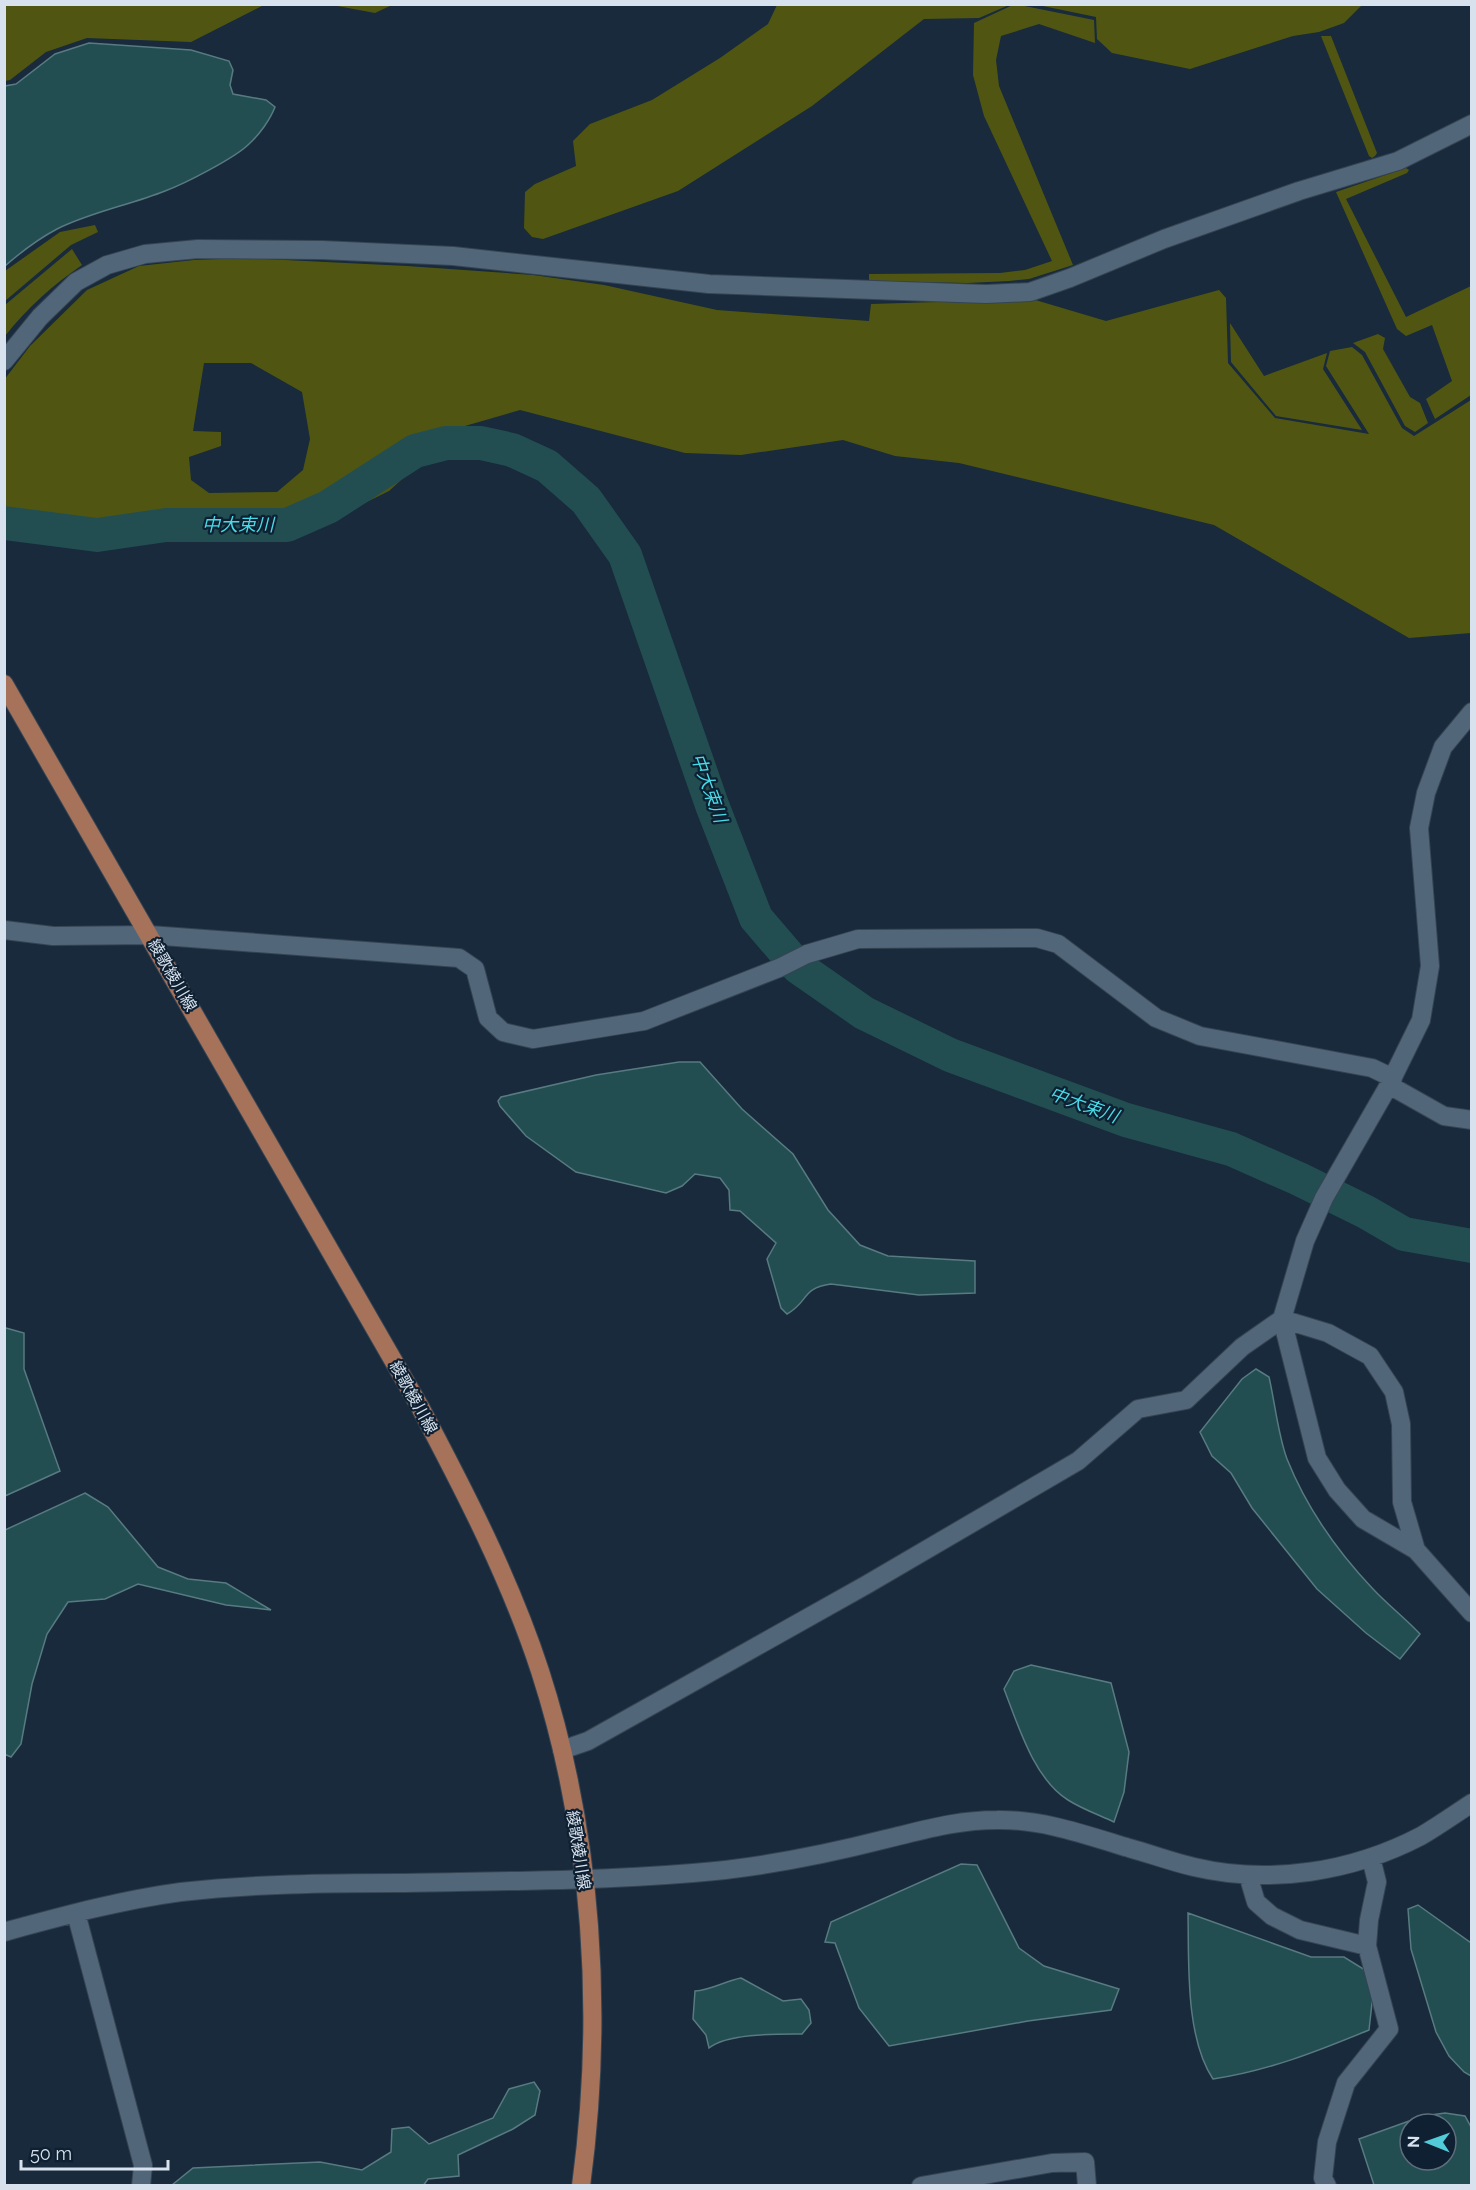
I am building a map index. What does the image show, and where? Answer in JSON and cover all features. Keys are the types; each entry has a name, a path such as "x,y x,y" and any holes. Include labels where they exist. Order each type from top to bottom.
{"main road":[{"name":"綾歌綾川線","path":"4,684 414,1397 472,1504 517,1608 540,1671 562,1750 586,1880 593,2073 581,2186"}],"street":[{"path":"4,362 40,317 76,282 107,266 145,254 198,249 322,250 453,256 709,284 986,294 1030,292 1164,239 1299,191 1398,160 1472,124"},
{"path":"1472,712 1468,714 1443,747 1426,793 1419,828 1430,966 1421,1020 1391,1082 1324,1198 1305,1241 1282,1319 1317,1458 1337,1490 1363,1519 1416,1550 1472,1613"},
{"path":"4,930 52,936 150,936 459,958 475,969 488,1018 503,1032 533,1039 644,1021 779,968 807,954 858,939 1037,938 1058,944 1156,1018 1200,1036 1372,1068 1444,1116 1472,1120"},
{"path":"562,1750 588,1741 866,1585 1067,1467 1138,1409 1186,1400 1242,1347 1282,1319"},
{"path":"1282,1319 1328,1333 1370,1356 1394,1392 1401,1424 1402,1502 1416,1550"},
{"path":"4,1932 76,1913 180,1893 286,1884 586,1880 698,1873 782,1862 938,1825 1002,1820 1036,1822 1193,1867 1248,1875 1292,1874 1324,1870 1371,1858 1424,1834 1472,1803"},
{"path":"1327,2186 1323,2178 1327,2142 1346,2083 1389,2029 1367,1946 1369,1920 1377,1882 1371,1858"},
{"path":"1248,1875 1256,1902 1272,1916 1300,1930 1367,1946"},
{"path":"76,1913 144,2165 141,2186"},
{"path":"921,2186 1052,2163 1085,2162 1087,2186"}],"green space":[{"path":"5,4 264,5 191,42 87,38 46,52 10,80 5,81"},
{"path":"1015,4 1094,20 1095,43 1039,24 1001,36 996,60 999,86 1073,265 1029,279 1009,281 967,283 869,281 869,274 1000,273 1025,270 1052,261 984,116 973,75 974,23"},
{"path":"332,5 392,5 375,13"},
{"path":"777,5 1009,5 979,18 924,19 812,106 678,191 543,239 532,237 524,228 525,192 535,184 576,166 573,141 590,124 652,100 720,58 768,24"},
{"path":"1038,5 1362,5 1344,23 1319,32 1293,36 1190,69 1112,53 1097,39 1096,17"},
{"path":"1321,36 1331,36 1377,153 1372,158 1369,156"},
{"path":"1406,168 1409,170 1407,173 1346,199 1406,317 1471,286 1471,395 1435,419 1426,399 1452,381 1432,325 1406,336 1397,329 1336,192"},
{"path":"95,225 98,232 71,245 5,301 5,271 60,232"},
{"path":"72,249 82,265 41,298 5,336 5,305"},
{"path":"245,258 533,275 604,285 717,310 869,321 871,304 1032,299 1106,321 1219,290 1226,298 1228,363 1275,418 1369,434 1326,366 1330,351 1352,347 1362,355 1402,428 1414,436 1471,400 1471,633 1409,638 1214,525 959,463 895,456 843,440 741,455 685,453 520,410 458,428 389,491 320,525 231,519 157,518 95,525 5,508 4,380 30,346 87,290 139,266 194,260","holes":["204,363 251,363 302,392 310,439 303,470 277,492 209,493 191,480 189,457 221,446 221,432 193,431"]},
{"path":"1230,323 1264,376 1327,353 1323,369 1362,430 1276,416 1231,362"},
{"path":"1378,334 1385,338 1383,349 1410,397 1420,403 1428,423 1415,432 1405,426 1365,352 1353,343"}],"shaded area":[{"path":"89,43 191,50 229,61 233,70 230,85 233,94 266,100 275,107 253,140 221,163 165,191 57,229 30,246 5,266 5,86 16,84 55,54"},
{"path":"679,1062 700,1062 742,1109 793,1154 828,1210 860,1245 888,1256 975,1261 975,1293 919,1295 831,1284 810,1292 787,1314 781,1308 767,1259 776,1243 740,1211 730,1210 729,1190 720,1178 695,1174 682,1186 666,1193 576,1172 526,1136 498,1101 501,1097 596,1075"},
{"path":"4,1326 24,1333 24,1369 60,1471 5,1496"},
{"path":"1256,1369 1269,1377 1287,1459 1314,1512 1335,1544 1360,1575 1420,1634 1400,1659 1366,1633 1317,1589 1252,1508 1231,1473 1212,1456 1200,1432 1242,1379"},
{"path":"85,1493 108,1507 158,1567 188,1579 226,1583 271,1610 226,1605 138,1584 105,1599 68,1602 47,1634 32,1684 21,1744 11,1757 4,1754 5,1530"},
{"path":"1031,1665 1111,1683 1129,1752 1124,1792 1114,1822 1073,1803 1056,1791 1036,1765 1028,1750 1004,1689 1014,1671"},
{"path":"961,1864 977,1865 1019,1948 1044,1966 1119,1989 1111,2010 1028,2021 889,2046 859,2008 835,1943 825,1942 831,1922"},
{"path":"1418,1905 1471,1943 1471,2076 1449,2056 1436,2032 1411,1949 1408,1909"},
{"path":"1188,1913 1311,1957 1344,1957 1365,1970 1373,1994 1369,2030 1273,2066 1213,2079 1197,2042 1193,2021 1190,1999"},
{"path":"741,1978 783,2001 801,1999 809,2010 811,2023 802,2034 740,2037 728,2039 709,2048 706,2035 693,2019 695,1991"},
{"path":"534,2082 540,2091 535,2115 513,2129 458,2155 459,2176 428,2179 423,2186 172,2185 193,2168 320,2162 362,2170 391,2152 392,2129 409,2127 429,2144 493,2118 509,2089"},
{"path":"1458,2115 1465,2116 1471,2127 1471,2185 1374,2185 1359,2139 1398,2125 1398,2172 1458,2172"}],"waterway":[{"name":"中大束川","path":"4,523 97,535 166,525 287,525 328,507 415,451 446,443 481,443 512,450 547,466 586,500 625,555 712,805 756,918 798,967 864,1013 950,1055 1126,1120 1231,1149 1299,1179 1366,1212 1404,1234 1472,1246"}]}
